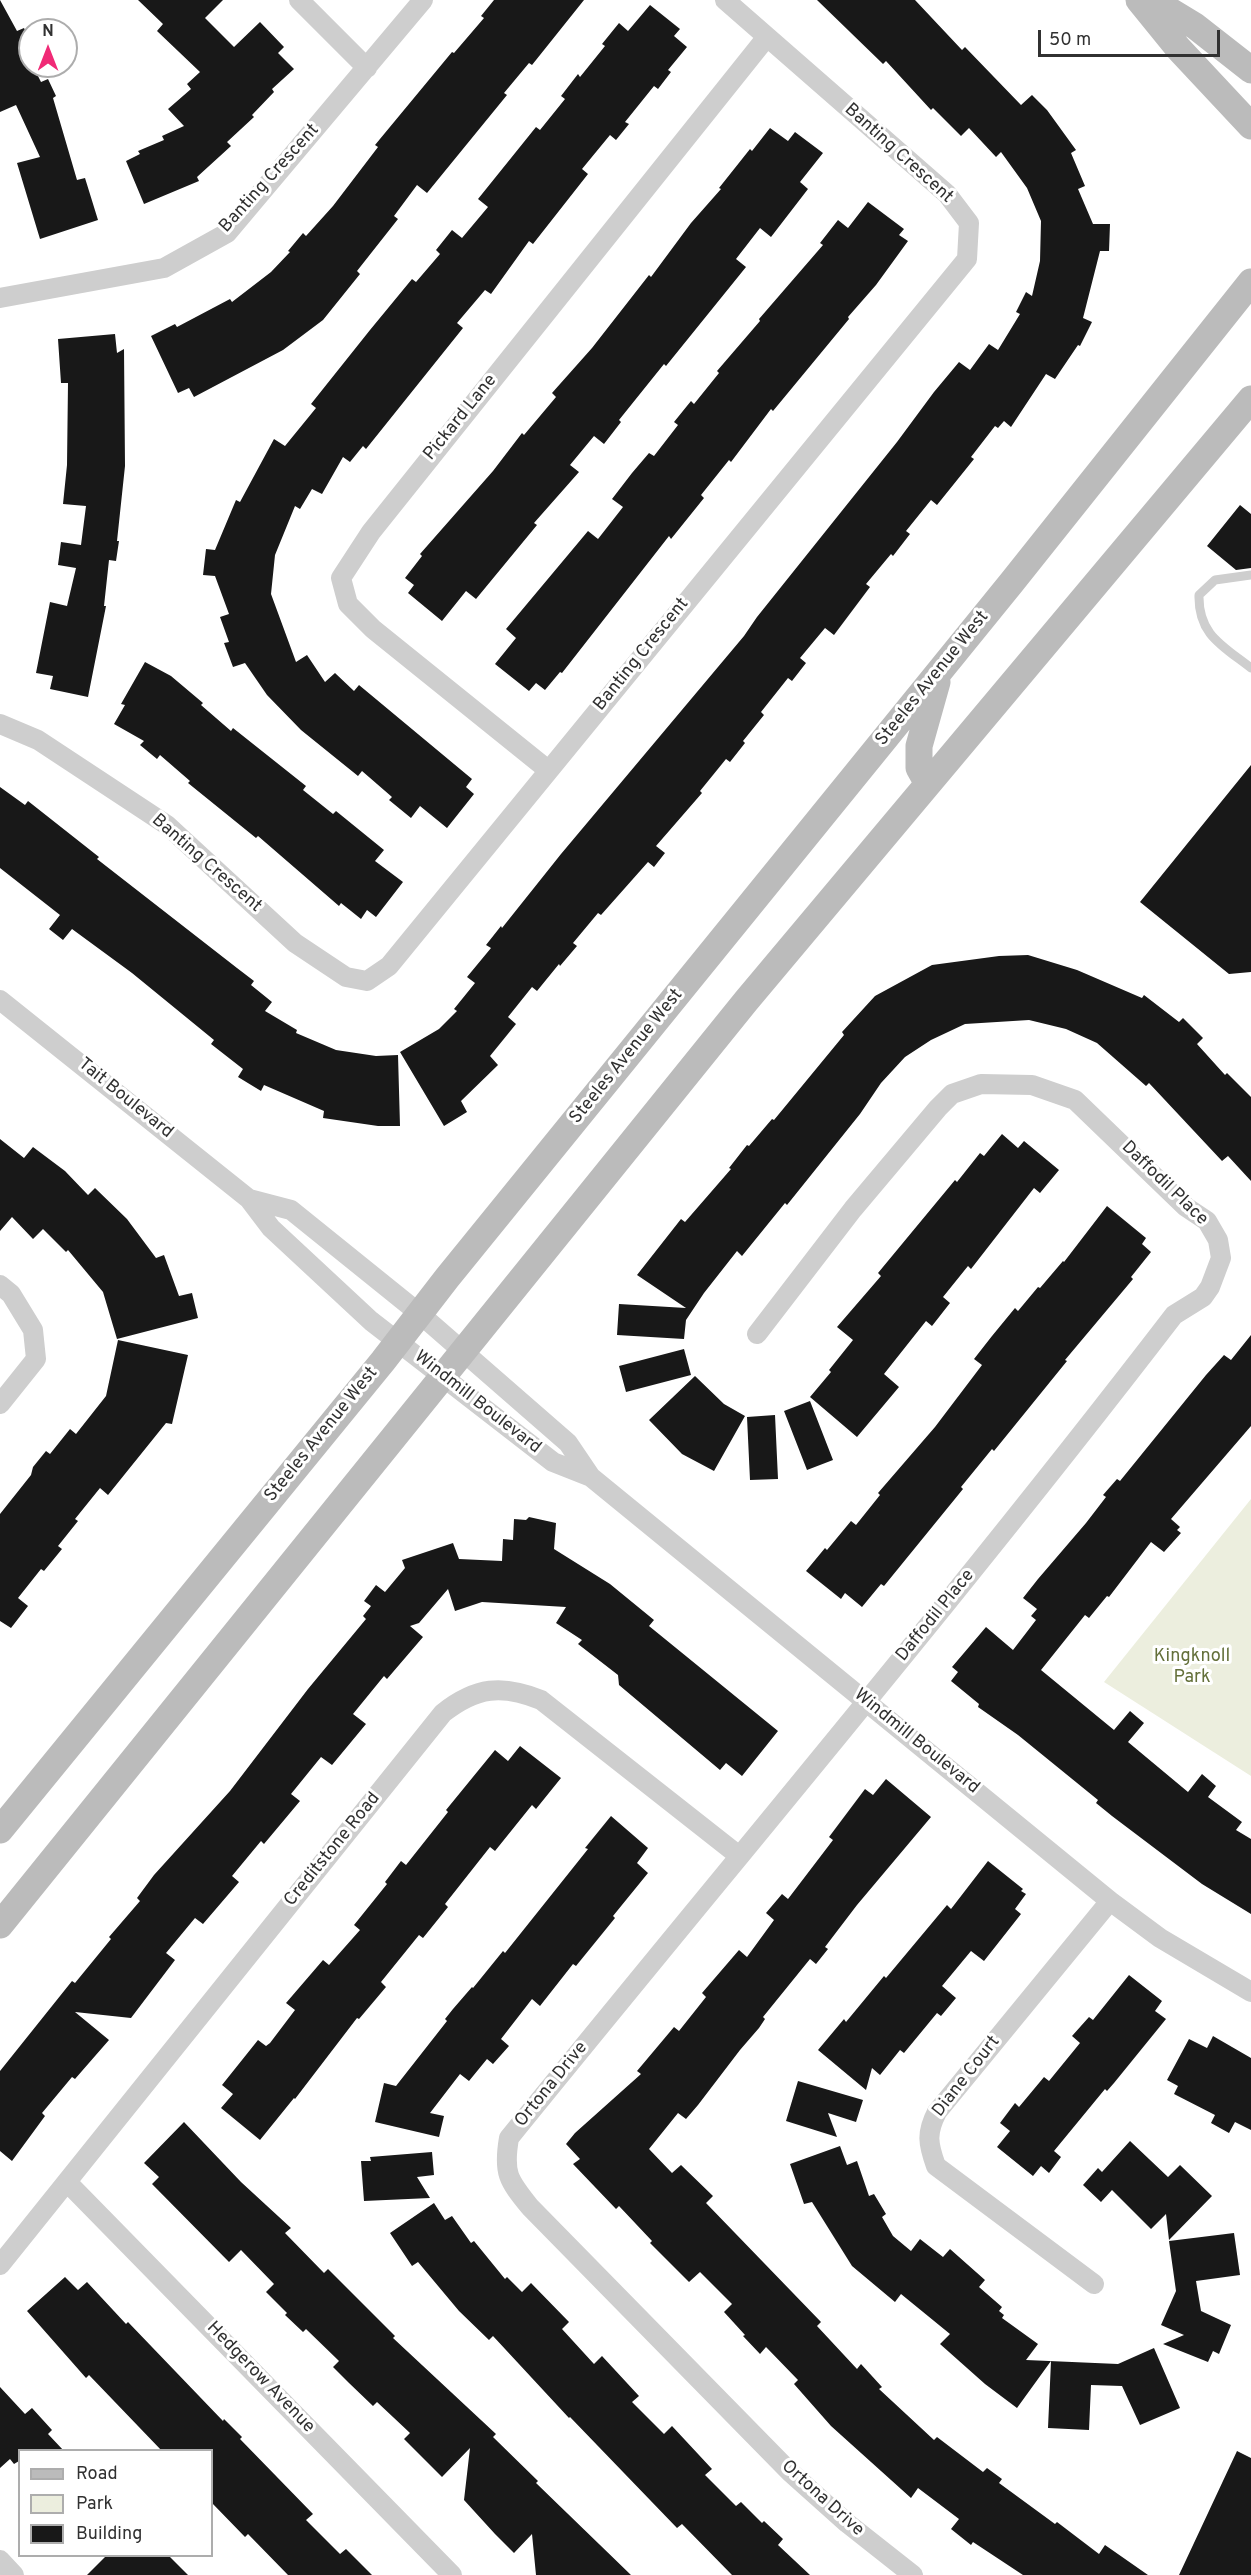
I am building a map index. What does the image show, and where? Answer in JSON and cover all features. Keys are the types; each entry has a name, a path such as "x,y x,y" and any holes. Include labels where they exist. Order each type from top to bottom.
{"main road":[{"path":"1139,0 1178,48 1251,126"},
{"path":"1152,0 1195,26 1251,70"},
{"name":"Steeles Avenue West","path":"0,1830 398,1342 427,1319 941,669 1251,282"},
{"path":"0,1924 738,1011 1251,399"},
{"path":"928,784 919,768 919,746 941,669"}],"street":[{"path":"299,0 367,68"},
{"name":"Banting Crescent","path":"0,298 164,268 226,232 423,0"},
{"name":"Banting Crescent","path":"0,724 38,740 167,825 296,943 346,976 367,981 389,966 967,259 969,223 947,194 724,0"},
{"name":"Pickard Lane","path":"548,770 373,630 348,604 341,578 370,532 766,38"},
{"name":"Tait Boulevard","path":"0,1000 249,1199 271,1228 368,1319"},
{"name":"Daffodil Place","path":"757,1334 853,1209 938,1108 952,1094 981,1084 1032,1085 1075,1100 1186,1207 1207,1221 1218,1240 1221,1258 1210,1287 1203,1298 1174,1315 867,1701"},
{"name":"Tait Boulevard","path":"249,1199 291,1210 427,1319"},
{"path":"0,1285 11,1294 33,1330 36,1359 0,1404"},
{"name":"Windmill Boulevard","path":"368,1319 553,1462 591,1477"},
{"name":"Windmill Boulevard","path":"427,1319 568,1443 591,1477 1110,1901 1160,1938 1251,1992"},
{"name":"Creditstone Road","path":"0,2265 443,1713 462,1699 483,1692 505,1689 541,1700 738,1855"},
{"name":"Ortona Drive","path":"867,1701 738,1855 509,2138 505,2163 512,2185 530,2207 790,2472 847,2523 913,2575"},
{"name":"Diane Court","path":"1094,2284 936,2166 929,2148 929,2126 937,2112 1110,1901"},
{"name":"Hedgerow Avenue","path":"67,2182 452,2575"},
{"path":"0,2560 14,2575"}],"lane":[{"path":"1251,575 1215,580 1199,595 1198,613 1207,634 1251,668"}],"green space":[{"name":"Kingknoll Park","path":"1251,1499 1251,1776 1104,1682"}],"building":[{"path":"0,0 18,31 18,78 39,78 41,82 48,79 56,96 53,98 77,180 85,178 98,220 40,239 17,163 40,157 16,105 0,112"},
{"path":"138,0 223,0 205,18 234,47 260,22 284,47 278,53 294,69 272,89 274,92 252,115 254,117 227,142 231,146 197,177 199,181 144,204 126,161 140,154 138,151 164,140 162,136 184,126 168,109 191,89 187,84 200,72 157,31 163,24"},
{"path":"494,0 584,0 532,65 529,63 504,93 507,95 427,193 417,185 394,216 398,219 357,271 360,274 323,320 283,350 194,397 189,388 178,393 151,336 175,324 177,327 230,299 232,302 271,272 290,252 288,251 303,233 306,236 333,206 378,147 375,145 452,52 454,53 484,18 481,16"},
{"path":"817,0 915,0 962,50 965,47 1021,105 1032,95 1047,110 1076,150 1071,153 1085,186 1078,189 1093,224 1110,224 1109,251 1100,251 1083,318 1092,322 1080,346 1078,345 1055,379 1046,374 1011,427 1004,421 998,428 995,426 971,457 974,459 937,505 931,500 906,531 910,534 893,556 891,554 866,584 870,587 834,635 825,628 800,658 806,663 792,681 788,678 761,712 764,715 743,741 745,743 730,762 726,759 700,791 702,793 656,846 665,853 654,867 648,862 601,915 598,913 573,943 577,946 537,991 532,987 508,1017 516,1024 490,1056 498,1065 461,1101 467,1112 444,1126 400,1052 439,1029 457,1011 454,1009 475,983 467,977 491,948 486,945 501,926 502,928 744,636 959,362 970,370 989,344 998,350 1020,314 1016,312 1026,292 1032,296 1040,261 1041,221 1027,188 1001,152 996,157 969,128 961,136 933,108 931,110 886,61 883,64"},
{"path":"650,5 680,29 674,36 687,47 668,70 671,72 658,89 654,86 625,122 629,124 616,140 610,135 582,169 588,174 533,244 529,241 491,294 485,290 457,323 463,328 366,449 363,446 350,462 343,457 322,494 312,489 300,509 295,506 275,555 271,594 296,662 307,655 325,682 335,673 354,691 359,685 472,779 466,787 474,794 447,828 420,806 411,818 389,800 392,797 362,771 358,776 301,730 267,695 245,663 233,667 224,643 229,642 220,617 229,614 215,576 203,575 206,549 215,550 236,500 240,502 274,439 285,446 316,408 311,404 370,330 412,279 416,282 440,254 436,250 452,230 462,238 488,207 478,199 536,127 540,130 565,99 561,96 605,46 602,44 619,23 628,31"},
{"path":"770,128 788,141 795,132 823,153 800,182 808,189 771,237 760,228 736,259 746,267 619,420 621,422 604,444 594,436 570,465 579,472 534,523 537,525 476,599 466,591 442,621 408,593 414,585 405,578 422,556 420,554 493,471 522,433 524,435 556,397 552,393 592,348 649,275 651,277 750,149 752,151"},
{"path":"868,202 904,229 899,235 908,241 876,285 848,317 849,319 773,411 771,409 731,462 729,460 701,495 704,498 671,539 669,536 562,673 560,672 545,690 536,683 529,691 495,664 516,638 506,629 588,531 598,539 623,507 612,499 632,473 649,453 654,456 678,425 674,422 691,401 694,404 719,373 717,371 760,321 759,319 823,245 820,243 838,220 848,228"},
{"path":"115,334 117,353 124,349 125,466 116,561 109,560 104,606 106,606 88,697 50,689 53,676 36,673 50,602 67,606 76,568 58,565 61,542 81,545 86,506 63,504 67,465 68,383 61,383 58,339"},
{"path":"1240,505 1251,514 1251,568 1236,570 1207,546"},
{"path":"145,662 171,676 231,731 233,728 306,786 303,790 333,814 336,811 384,850 375,861 403,882 376,917 367,910 361,919 341,903 339,906 258,836 256,838 188,783 190,781 160,755 157,759 140,745 144,741 114,724 125,705 121,704"},
{"path":"1251,765 1251,972 1229,974 1140,902"},
{"path":"0,787 25,805 28,801 99,857 97,859 254,981 251,985 272,1002 265,1011 297,1030 296,1033 336,1050 376,1056 398,1055 400,1126 378,1126 323,1118 324,1111 264,1085 261,1091 238,1077 243,1069 211,1044 214,1040 132,973 72,929 63,940 49,929 60,915 0,868"},
{"path":"1028,955 1077,970 1142,998 1144,995 1179,1022 1183,1018 1203,1038 1197,1044 1225,1075 1227,1073 1251,1097 1251,1181 1228,1156 1222,1161 1149,1083 1146,1086 1097,1043 1066,1029 1029,1020 965,1024 931,1040 905,1057 881,1083 860,1114 787,1205 785,1203 742,1256 737,1251 704,1293 686,1320 684,1339 617,1335 619,1304 686,1308 637,1275 681,1219 685,1222 731,1169 729,1168 747,1145 749,1146 772,1119 774,1120 844,1035 842,1032 875,996 932,965 999,956"},
{"path":"1002,1134 1018,1148 1024,1141 1059,1170 1040,1193 1034,1188 971,1269 968,1266 943,1297 950,1303 932,1326 926,1321 884,1374 899,1387 857,1437 810,1397 853,1340 837,1327 881,1276 878,1273 955,1180 957,1182 980,1153 984,1156"},
{"path":"0,1139 24,1158 33,1147 65,1171 88,1195 95,1188 127,1219 156,1258 164,1255 179,1296 192,1293 198,1318 117,1339 103,1292 68,1250 66,1252 43,1229 33,1239 12,1217 0,1231"},
{"path":"1107,1206 1146,1238 1142,1244 1151,1252 1131,1277 1133,1279 1065,1360 1067,1361 994,1451 992,1449 961,1487 963,1489 884,1586 881,1584 862,1607 845,1593 841,1599 806,1571 851,1521 856,1525 880,1495 878,1493 935,1427 982,1365 974,1359 992,1336 1015,1308 1018,1311 1038,1287 1040,1288 1064,1262"},
{"path":"1251,1335 1251,1426 1171,1519 1180,1527 1177,1530 1181,1533 1164,1552 1151,1542 1109,1597 1107,1596 1089,1618 1085,1615 1041,1670 1114,1730 1130,1711 1144,1723 1128,1742 1188,1792 1202,1774 1216,1786 1208,1797 1242,1822 1236,1830 1251,1839 1251,1914 1202,1884 1112,1816 1096,1803 1098,1800 1018,1735 978,1707 979,1704 951,1681 958,1672 952,1667 986,1627 1013,1650 1036,1620 1031,1616 1037,1609 1023,1598 1086,1523 1106,1497 1103,1495 1117,1479 1120,1481 1206,1375 1224,1355 1231,1360"},
{"path":"118,1340 188,1355 172,1424 166,1423 108,1495 100,1488 75,1519 78,1521 58,1546 62,1549 44,1571 41,1569 18,1598 28,1606 11,1628 0,1621 0,1514 31,1475 33,1467 46,1451 50,1454 70,1429 76,1434 106,1396"},
{"path":"684,1349 691,1375 626,1392 619,1366"},
{"path":"695,1376 724,1404 745,1416 714,1471 682,1454 649,1420"},
{"path":"810,1401 833,1460 807,1470 784,1411"},
{"path":"775,1415 778,1479 750,1480 747,1417"},
{"path":"529,1517 556,1523 554,1549 610,1584 654,1620 649,1626 778,1731 742,1776 726,1763 720,1770 619,1685 618,1675 578,1644 582,1640 556,1623 566,1607 482,1602 455,1611 448,1589 419,1623 410,1626 423,1637 387,1679 384,1676 353,1714 366,1724 332,1765 321,1757 291,1794 300,1801 264,1844 261,1841 232,1876 239,1882 203,1924 195,1918 166,1953 175,1960 131,2018 75,2012 109,2040 75,2079 72,2077 42,2113 45,2116 12,2161 0,2151 0,2071 72,1981 75,1983 111,1939 109,1937 140,1901 137,1898 154,1875 230,1791 308,1689 366,1619 363,1616 371,1606 364,1601 376,1585 385,1592 405,1568 402,1560 453,1543 459,1559 502,1561 503,1539 513,1540 514,1519 526,1520"},
{"path":"520,1746 561,1778 536,1809 532,1805 495,1851 490,1847 445,1904 448,1907 423,1938 419,1935 381,1982 386,1987 359,2019 357,2018 295,2099 260,2140 221,2108 233,2094 222,2085 258,2040 266,2046 270,2043 295,2010 286,2003 323,1960 329,1965 360,1930 354,1925 387,1884 385,1882 401,1861 406,1865 448,1812 446,1810 495,1750 508,1761"},
{"path":"886,1779 931,1817 857,1905 825,1947 828,1949 816,1964 810,1959 763,2017 765,2019 759,2028 698,2105 686,2119 678,2113 649,2149 672,2173 681,2165 713,2196 706,2203 821,2322 817,2326 857,2369 861,2364 882,2387 879,2389 934,2440 937,2437 983,2472 987,2468 1002,2479 999,2483 1099,2554 1105,2545 1148,2575 1023,2575 973,2542 971,2545 951,2529 959,2519 918,2488 911,2498 831,2426 794,2384 798,2380 766,2347 760,2354 743,2336 745,2335 724,2312 732,2304 700,2272 689,2282 650,2243 652,2241 619,2206 616,2209 573,2164 580,2159 566,2144 575,2133 641,2074 637,2071 674,2027 679,2031 706,1997 702,1993 739,1950 747,1957 774,1920 766,1913 782,1894 788,1899 833,1840 829,1837 865,1789 873,1795"},
{"path":"611,1816 648,1848 637,1863 648,1873 613,1916 615,1918 576,1966 573,1964 540,2006 532,1999 501,2039 509,2046 493,2064 487,2059 469,2081 460,2074 430,2113 444,2116 439,2137 375,2122 384,2083 396,2086 447,2021 445,2019 503,1951 505,1953 588,1849 585,1848"},
{"path":"988,1861 1023,1889 1021,1891 1026,1894 1015,1909 1021,1914 984,1961 971,1951 942,1986 956,1998 941,2016 937,2013 904,2053 900,2050 880,2075 872,2068 866,2090 818,2050 844,2019 846,2022 884,1976 886,1978 947,1905 951,1909"},
{"path":"1129,1975 1162,2001 1155,2011 1166,2019 1054,2151 1061,2157 1049,2173 1041,2166 1033,2176 997,2147 1010,2131 1000,2123 1015,2103 1019,2107 1044,2077 1049,2081 1080,2043 1072,2036 1089,2017 1093,2020"},
{"path":"1213,2036 1251,2058 1251,2130 1235,2122 1229,2133 1211,2123 1215,2115 1174,2094 1178,2086 1167,2080 1189,2039 1207,2048"},
{"path":"798,2081 863,2100 856,2122 828,2113 837,2137 786,2121"},
{"path":"184,2122 241,2182 291,2228 285,2233 324,2273 328,2269 395,2336 393,2338 496,2434 493,2437 538,2481 536,2483 631,2575 536,2575 532,2534 514,2553 495,2534 464,2500 470,2448 442,2477 404,2439 410,2433 377,2402 373,2406 333,2367 339,2361 306,2329 303,2332 285,2315 287,2313 266,2292 274,2284 241,2250 229,2262 152,2184 159,2177 144,2163"},
{"path":"1130,2141 1168,2177 1180,2165 1212,2196 1169,2240 1166,2214 1151,2229 1112,2190 1101,2202 1083,2185 1098,2168 1102,2172"},
{"path":"840,2146 847,2165 857,2161 869,2196 874,2194 886,2214 882,2217 893,2236 911,2251 920,2239 943,2257 950,2249 985,2280 979,2287 1002,2307 999,2311 1004,2315 1002,2318 1038,2344 1026,2360 1051,2361 1017,2408 985,2384 940,2344 950,2334 901,2294 895,2302 852,2266 812,2202 804,2204 790,2164"},
{"path":"432,2152 434,2175 417,2177 430,2198 364,2201 361,2161 371,2161 370,2157"},
{"path":"434,2203 445,2220 452,2216 471,2243 474,2241 505,2279 507,2277 522,2292 531,2283 569,2322 562,2329 594,2364 602,2356 639,2396 632,2402 664,2434 672,2426 712,2469 705,2475 736,2506 741,2502 762,2523 764,2521 783,2539 778,2545 810,2575 732,2575 682,2524 677,2528 569,2418 493,2336 489,2340 459,2311 418,2262 412,2266 390,2233"},
{"path":"1234,2233 1240,2275 1196,2281 1201,2311 1231,2325 1219,2354 1213,2351 1208,2362 1163,2344 1184,2335 1161,2325 1176,2291 1169,2241"},
{"path":"65,2277 78,2290 87,2282 223,2421 224,2419 242,2437 240,2439 313,2514 306,2520 340,2554 346,2549 372,2575 288,2575 248,2534 245,2537 213,2504 213,2449 160,2449 89,2375 86,2378 27,2311"},
{"path":"1154,2348 1180,2408 1140,2425 1122,2386 1091,2385 1089,2430 1048,2428 1051,2361 1118,2364"},
{"path":"0,2387 25,2414 32,2408 52,2430 48,2434 62,2449 18,2449 18,2462 14,2464 10,2459 0,2468"},
{"path":"1237,2451 1251,2458 1251,2575 1179,2575"},
{"path":"105,2557 170,2557 188,2575 87,2575"}]}
